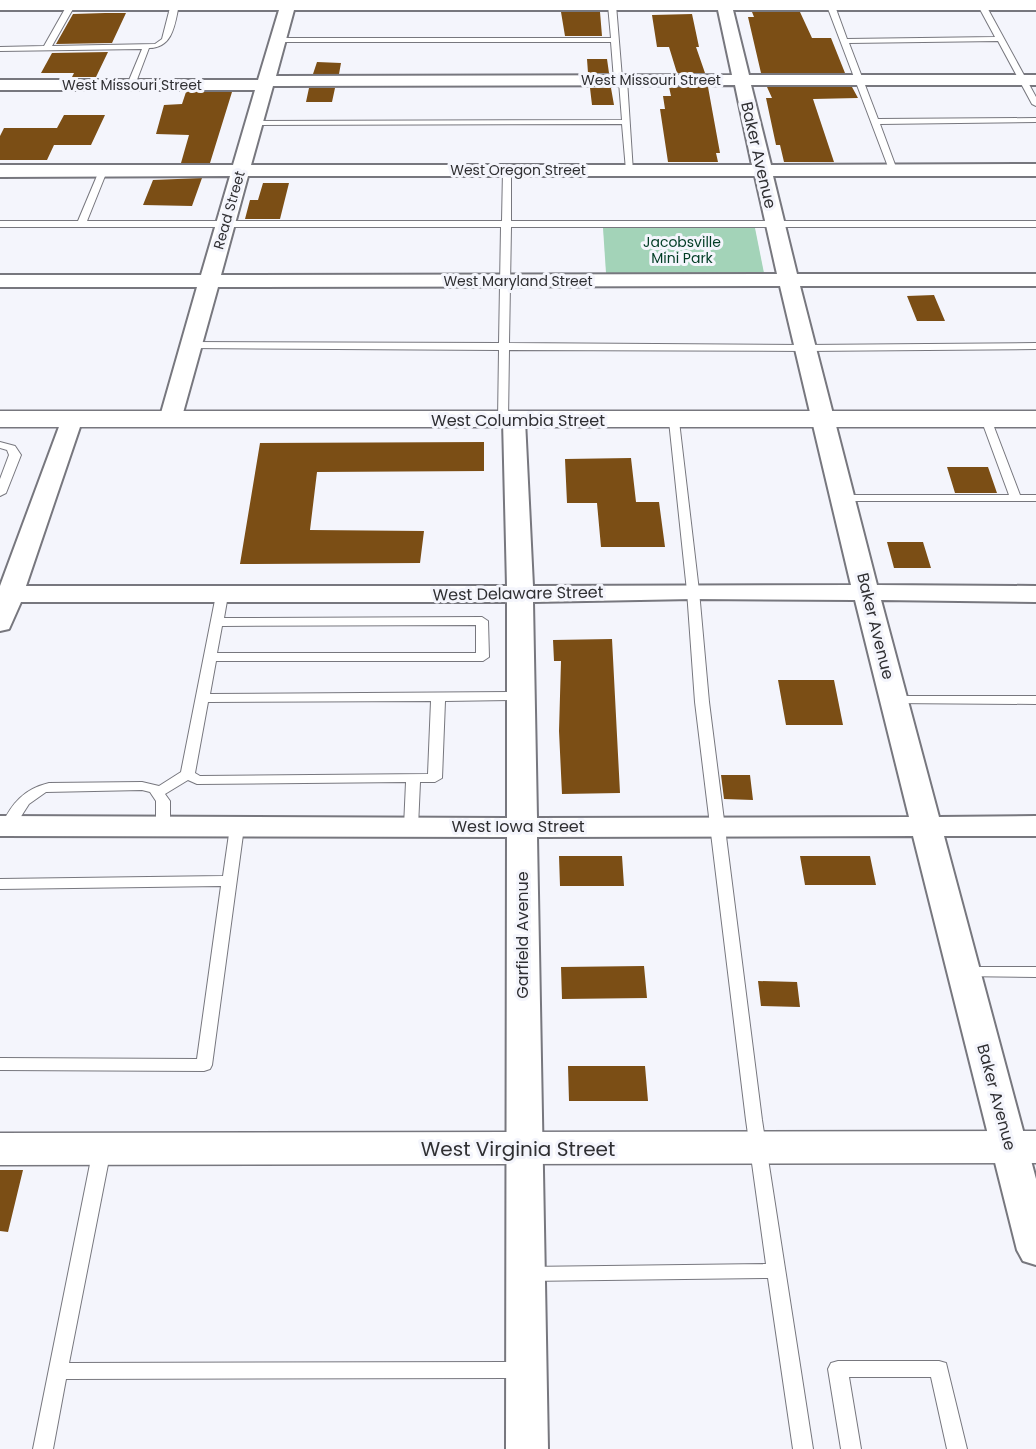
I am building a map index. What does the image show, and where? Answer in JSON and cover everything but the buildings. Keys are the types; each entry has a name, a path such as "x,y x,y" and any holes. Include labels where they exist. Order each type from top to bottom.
{"main road":[{"name":"West Columbia Street","path":"0,419 674,421 1036,419"},
{"name":"West Virginia Street","path":"0,1149 1023,1147"}],"street":[{"path":"0,5 72,3 612,5 981,3 1036,5"},
{"name":"Read Street","path":"170,420 288,3"},
{"name":"Baker Avenue","path":"724,3 821,420 868,593 925,826 964,972 1023,1147 1035,1246"},
{"name":"West Missouri Street","path":"0,85 620,80 1029,80"},
{"name":"West Oregon Street","path":"0,171 1036,170"},
{"name":"West Maryland Street","path":"0,281 1036,280"},
{"name":"Garfield Avenue","path":"509,420 520,594 519,696 527,1449"},
{"path":"0,623 5,594 72,421"},
{"name":"West Delaware Street","path":"5,594 520,594 693,591 1036,594"},
{"name":"West Iowa Street","path":"4,826 1036,826"}],"lane":[{"path":"47,48 72,3"},
{"path":"0,49 157,46 166,40 175,3"},
{"path":"981,3 1001,39 1029,80 1036,104"},
{"path":"837,4 846,41 893,170"},
{"path":"612,5 630,170"},
{"path":"846,41 1001,39"},
{"path":"278,40 615,40"},
{"path":"131,85 146,47"},
{"path":"874,122 1036,120"},
{"path":"254,123 626,122"},
{"path":"507,170 508,281 503,346 509,420"},
{"path":"81,224 103,171"},
{"path":"0,224 1036,224"},
{"path":"191,345 806,348 1036,346"},
{"path":"986,419 1016,498"},
{"path":"674,421 693,591 702,702 757,1148 803,1449"},
{"path":"0,445 11,448 15,455 0,493"},
{"path":"842,498 1036,498"},
{"path":"158,793 188,774 222,595"},
{"path":"210,657 483,657 482,621 217,621"},
{"path":"202,698 519,696"},
{"path":"188,774 197,780 435,778 438,697"},
{"path":"894,700 1036,700"},
{"path":"411,826 413,778"},
{"path":"4,826 15,810 35,790 49,787 142,786 154,789 163,801 163,827"},
{"path":"0,1064 204,1065 237,827"},
{"path":"0,884 230,881"},
{"path":"964,972 1036,972"},
{"path":"43,1449 102,1149"},
{"path":"525,1274 776,1271"},
{"path":"851,1449 838,1369 939,1369 957,1449"},
{"path":"58,1371 526,1370"}],"green space":[{"name":"Jacobsville Mini Park","path":"603,228 755,228 764,273 606,273"}]}
